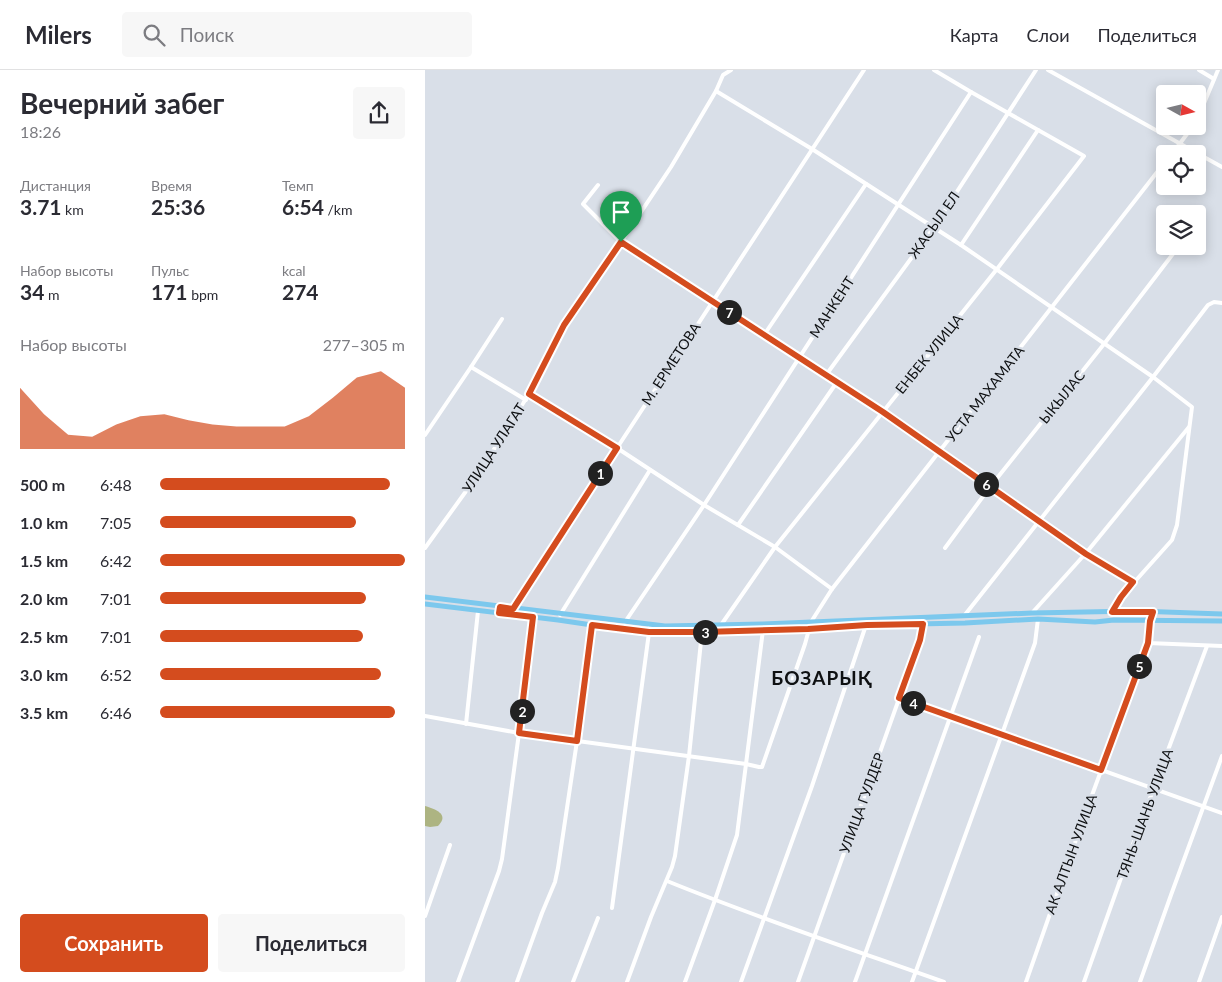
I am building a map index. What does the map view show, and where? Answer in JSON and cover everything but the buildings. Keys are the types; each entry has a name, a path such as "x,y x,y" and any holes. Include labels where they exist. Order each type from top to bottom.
{"main road":[{"path":"425,598 665,626 1032,613 1153,612 1222,614"},
{"path":"425,604 649,632 808,629 1038,619 1095,622 1114,620 1222,621"},
{"path":"499,613 500,607"}],"street":[{"name":"УЛИЦА УЛАГАТ","path":"425,548 477,476 526,400 564,325 671,168 723,75 731,70"},
{"name":"М. ЕРМЕТОВА","path":"513,609 864,70"},
{"path":"933,70 1038,130 961,244"},
{"name":"ЖАСЫЛ ЕЛ","path":"826,375 934,227 1036,70"},
{"path":"1048,70 1222,167"},
{"path":"1199,70 1214,79"},
{"path":"1206,98 1218,70"},
{"path":"716,90 961,244 1153,377 1192,407 1177,525 1172,540 1133,582 1112,612"},
{"name":"МАНКЕНТ","path":"625,622 704,505 971,92"},
{"name":"ЕНБЕК УЛИЦА","path":"721,625 775,547 997,269 1084,156 1038,130"},
{"path":"1179,144 1186,135"},
{"name":"УСТА МАХАМАТА","path":"746,764 759,768 763,766 805,644 808,629 832,589 1156,174"},
{"path":"764,335 866,184"},
{"path":"598,185 583,204 621,242 883,412 1086,554 1133,582"},
{"name":"ЫКЫЛАС","path":"945,548 990,487 1172,255"},
{"path":"964,616 1208,305 1214,302 1222,303"},
{"path":"425,435 502,319"},
{"path":"471,367 526,400"},
{"path":"738,525 837,382"},
{"path":"529,394 617,448 704,505 775,547 832,589"},
{"path":"1032,613 1086,554 1189,427"},
{"path":"560,615 650,470"},
{"path":"466,724 478,611"},
{"name":"АК АЛТЫН УЛИЦА","path":"1026,982 1148,643 1150,621 1153,612"},
{"path":"458,982 502,859 533,617"},
{"path":"912,982 1035,643 1038,619"},
{"name":"УЛИЦА ГУЛДЕР","path":"798,982 920,640 923,624"},
{"path":"517,982 555,882 577,741 592,625"},
{"path":"612,908 650,625"},
{"path":"741,982 812,786 867,625"},
{"path":"685,982 737,835 763,630"},
{"path":"627,982 651,917 667,882 675,856 703,632"},
{"path":"855,982 979,637"},
{"path":"1148,643 1222,646"},
{"name":"ТЯНЬ-ШАНЬ УЛИЦА","path":"1084,982 1153,789 1207,646"},
{"path":"899,698 1222,813"},
{"path":"425,716 519,733 746,764"},
{"path":"1140,982 1222,756"},
{"path":"425,916 450,845"},
{"path":"667,882 814,937 944,982"},
{"path":"1199,982 1222,917"},
{"path":"573,982 598,918"}],"green space":[{"path":"425,806 437,810 442,815 438,826 425,826"}],"district":[{"name":"БОЗАРЫҚ","path":"822,678"}],"route":[{"path":"621,242 883,412 1086,554 1133,582 1112,612 1153,612 1150,621 1148,643 1101,770 899,698 920,640 923,624 703,632 649,632 592,625 577,741 519,733 533,617 499,613 500,607 513,609 617,448 529,394 564,325 621,242"}]}
